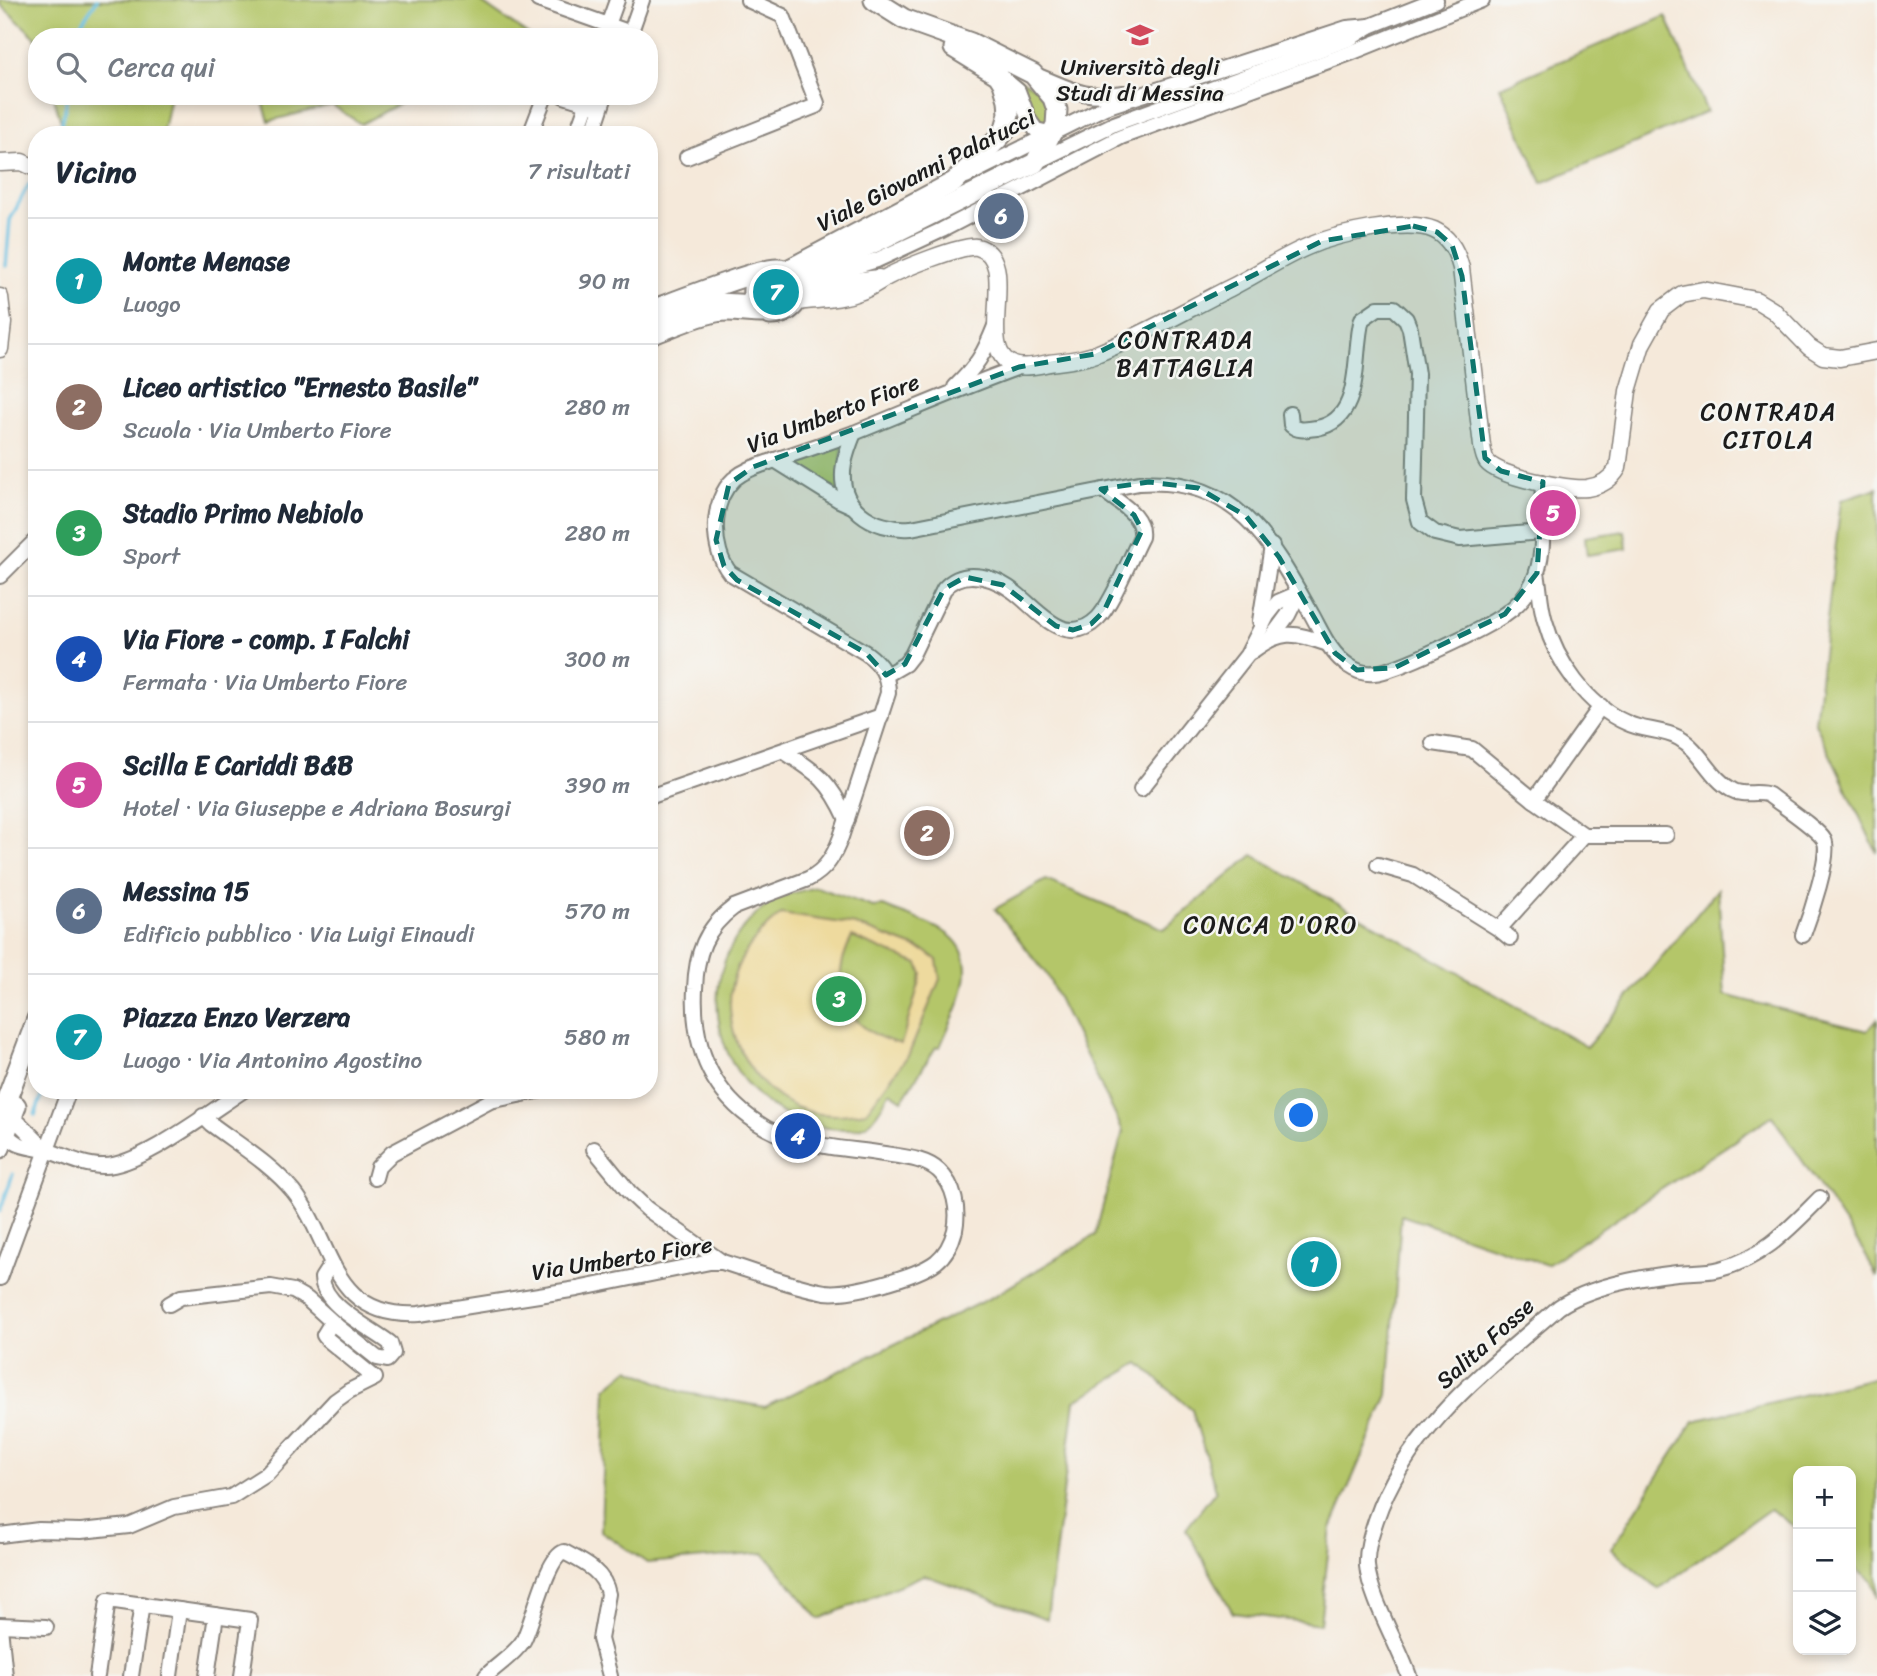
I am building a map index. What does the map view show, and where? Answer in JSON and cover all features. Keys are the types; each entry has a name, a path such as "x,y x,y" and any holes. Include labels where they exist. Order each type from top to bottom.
{"main road":[{"path":"874,0 892,13 971,43 1033,74 1046,87 1056,104 1057,118 1035,163"},
{"path":"918,25 998,75 1008,100 1008,122 997,141 954,182"},
{"name":"Viale Giovanni Palatucci","path":"800,288 815,269 878,241 1035,163"},
{"name":"Viale Giovanni Palatucci","path":"800,288 954,182"},
{"path":"658,308 779,268 800,288 782,314 719,303 658,323"},
{"path":"763,310 752,290 759,276 765,271"},
{"path":"3,1122 28,1046"},
{"path":"3,1122 28,1070"}],"street":[{"path":"538,0 602,28"},
{"path":"610,28 617,0"},
{"path":"632,28 642,0"},
{"path":"687,156 816,106 783,16 748,0"},
{"name":"Viale Giovanni Palatucci","path":"1035,163 1135,116 1349,39 1370,26 1436,0"},
{"path":"800,288 877,260 942,230 1121,137 1353,52 1482,0"},
{"name":"Viale Giovanni Palatucci","path":"954,182 1105,107 1150,90 1346,28 1370,26"},
{"path":"1033,74 1090,96 1150,90"},
{"path":"998,75 1018,92 1031,125 1051,134 1088,137"},
{"path":"533,126 542,105"},
{"path":"581,126 594,105"},
{"path":"593,126 596,105"},
{"path":"0,163 22,162 28,165"},
{"path":"800,288 823,300 852,295 888,276 961,248 982,249 996,264 996,338 1000,351 1008,362 1019,367 1079,359 1095,354 1322,241 1395,227 1427,228 1437,232 1452,245 1461,268 1485,458 1501,471 1543,482 1583,488 1603,483 1615,472 1621,456 1628,391 1642,344 1661,310 1682,294 1703,290 1756,300 1774,311 1809,347 1824,356 1840,358 1877,351"},
{"path":"843,283 854,268"},
{"path":"800,288 888,276"},
{"path":"0,297 3,323 0,349"},
{"path":"1290,414 1291,425 1302,430 1323,427 1337,419 1352,395 1362,319 1378,308 1394,308 1406,319 1410,329 1417,374 1414,492 1420,522 1435,533 1460,539 1541,532"},
{"path":"658,335 713,315 763,310"},
{"name":"Via Umberto Fiore","path":"950,392 985,353 996,325"},
{"name":"Via Umberto Fiore","path":"203,1116 272,1170 293,1191 304,1206 331,1264 349,1288 366,1302 387,1311 410,1314 577,1289 697,1264 723,1262 814,1289 845,1292 926,1268 943,1256 954,1235 955,1202 947,1181 939,1171 915,1159 792,1139 766,1128 745,1114 723,1092 709,1070 699,1046 695,1019 695,979 700,952 708,932 734,907 817,874 831,860 888,693 886,675 880,665 866,653 737,580 724,566 716,540 716,525 724,492 729,484 745,471 854,433 950,392 1019,367"},
{"path":"852,506 847,496 843,473 854,433"},
{"path":"775,460 852,506 869,521 887,528 900,529 1149,482 1198,488 1218,497 1246,516 1272,546 1328,644 1342,661 1357,670 1374,673 1394,668 1505,614 1526,593 1537,573"},
{"path":"1543,482 1537,573 1542,610 1553,644 1575,680 1601,706 1630,725 1680,738 1694,748 1731,790 1745,794 1769,795 1822,837 1826,844 1816,900 1803,935"},
{"path":"886,675 905,664 912,655 944,589 965,576 982,577 1003,585 1021,597 1041,618 1064,629 1082,628 1098,618 1135,549 1142,530 1134,515 1103,490"},
{"path":"1264,635 1272,546"},
{"path":"0,576 28,548"},
{"path":"1141,789 1264,635 1288,615 1299,593"},
{"path":"1264,635 1294,634 1328,644"},
{"path":"1534,800 1601,706"},
{"path":"658,794 881,716"},
{"path":"1433,743 1472,749 1534,800 1584,835 1666,835"},
{"path":"783,751 824,779 847,819"},
{"path":"1378,865 1413,874 1504,933 1584,835"},
{"path":"0,1279 66,1099"},
{"path":"3,1122 12,1142 33,1150 47,1151 98,1166 122,1164 141,1156 230,1099"},
{"path":"375,1178 378,1167 392,1153 487,1099"},
{"path":"3,1122 47,1151"},
{"path":"594,1149 629,1192 647,1209 723,1262"},
{"name":"Salita Fosse","path":"1409,1676 1370,1582 1367,1552 1387,1493 1422,1437 1464,1390 1568,1300 1587,1292 1673,1274 1711,1271 1734,1265 1781,1238 1820,1198"},
{"path":"169,1304 181,1297 283,1287 307,1299 377,1358 387,1360 393,1353 390,1343 354,1319 324,1289 322,1278 331,1264"},
{"path":"0,1535 39,1530 80,1531 129,1526 174,1507 231,1497 262,1478 335,1401 375,1378 327,1339 325,1330 332,1322"},
{"path":"486,1676 523,1642 543,1585 559,1554 564,1552 590,1565 607,1587 600,1639 610,1676"},
{"path":"97,1676 108,1600 250,1620 242,1676"},
{"path":"131,1676 142,1604"},
{"path":"170,1676 180,1610"},
{"path":"207,1676 216,1615"},
{"path":"5,1676 0,1626 47,1627"}],"highlighted area":[{"path":"1413,226 1437,232 1452,245 1462,276 1485,458 1501,471 1543,482 1537,573 1505,614 1394,668 1357,670 1335,653 1279,557 1246,516 1198,488 1149,482 1101,489 1134,515 1142,530 1104,611 1091,624 1073,630 1056,626 1003,585 965,577 944,589 905,664 886,675 866,653 737,580 724,566 716,540 729,484 753,467 1019,367 1095,354 1322,241"}],"green space":[{"path":"0,0 478,0 518,28 28,28 28,30 0,4"},
{"path":"1666,16 1707,112 1542,183 1500,87"},
{"path":"1009,73 1036,88 1048,102 1049,127 1037,121 1021,85"},
{"path":"56,105 168,105 164,126 62,126"},
{"path":"264,105 332,105 269,121"},
{"path":"332,105 397,105 361,124"},
{"path":"775,279 784,283 788,292 784,301 775,305 766,301 762,292 766,283"},
{"path":"843,442 839,492 791,460"},
{"path":"1877,488 1877,853 1815,723 1841,500"},
{"path":"1625,531 1627,549 1587,555 1585,537"},
{"path":"1253,855 1587,1047 1718,889 1725,995 1867,1031 1877,1019 1877,1277 1864,1252 1772,1116 1547,1265 1401,1215 1388,1395 1331,1528 1320,1624 1233,1613 1186,1529 1216,1490 1192,1410 1139,1363 1075,1401 1047,1619 924,1575 819,1619 764,1553 647,1563 601,1531 606,1388 629,1369 681,1392 765,1407 994,1296 1095,1235 1123,1131 1047,975 995,909 1046,880 1164,929"},
{"path":"816,887 873,907 883,906 935,927 949,935 960,947 965,960 963,990 940,1047 936,1047 902,1100 890,1092 872,1120 865,1126 855,1128 828,1128 788,1116 757,1094 734,1065 721,1032 718,996 725,960 744,927 775,900"},
{"path":"1877,1377 1877,1598 1872,1581 1856,1570 1856,1466 1793,1466 1793,1525 1770,1509 1658,1589 1611,1549 1694,1421"}],"sand":[{"path":"781,914 856,925 925,951 937,960 940,979 909,1054 866,1112 821,1114 787,1102 769,1089 754,1073 742,1054 730,1011 731,989 745,952","holes":["852,937 918,964 922,974 901,1044 882,1038 854,1018 846,1004 841,973 844,955"]}],"waterway":[{"path":"78,28 97,0"},
{"path":"61,126 66,105"},
{"path":"6,266 10,220 28,186"},
{"path":"35,1115 41,1099"},
{"path":"0,1211 13,1174"}],"place":[{"name":"Università degli Studi di Messina","path":"1140,35"},
{"name":"Messina 15","path":"1001,216"},
{"name":"Piazza Enzo Verzera","path":"776,292"},
{"name":"Scilla E Cariddi B&B","path":"1553,513"},
{"name":"Liceo artistico \"Ernesto Basile\"","path":"927,833"},
{"name":"Stadio Primo Nebiolo","path":"839,999"},
{"name":"Via Fiore - comp. I Falchi","path":"798,1136"},
{"name":"Monte Menase","path":"1314,1264"}],"district":[{"name":"CONTRADA BATTAGLIA","path":"1186,354"},
{"name":"CONTRADA CITOLA","path":"1769,426"},
{"name":"CONCA D'ORO","path":"1271,925"}]}
